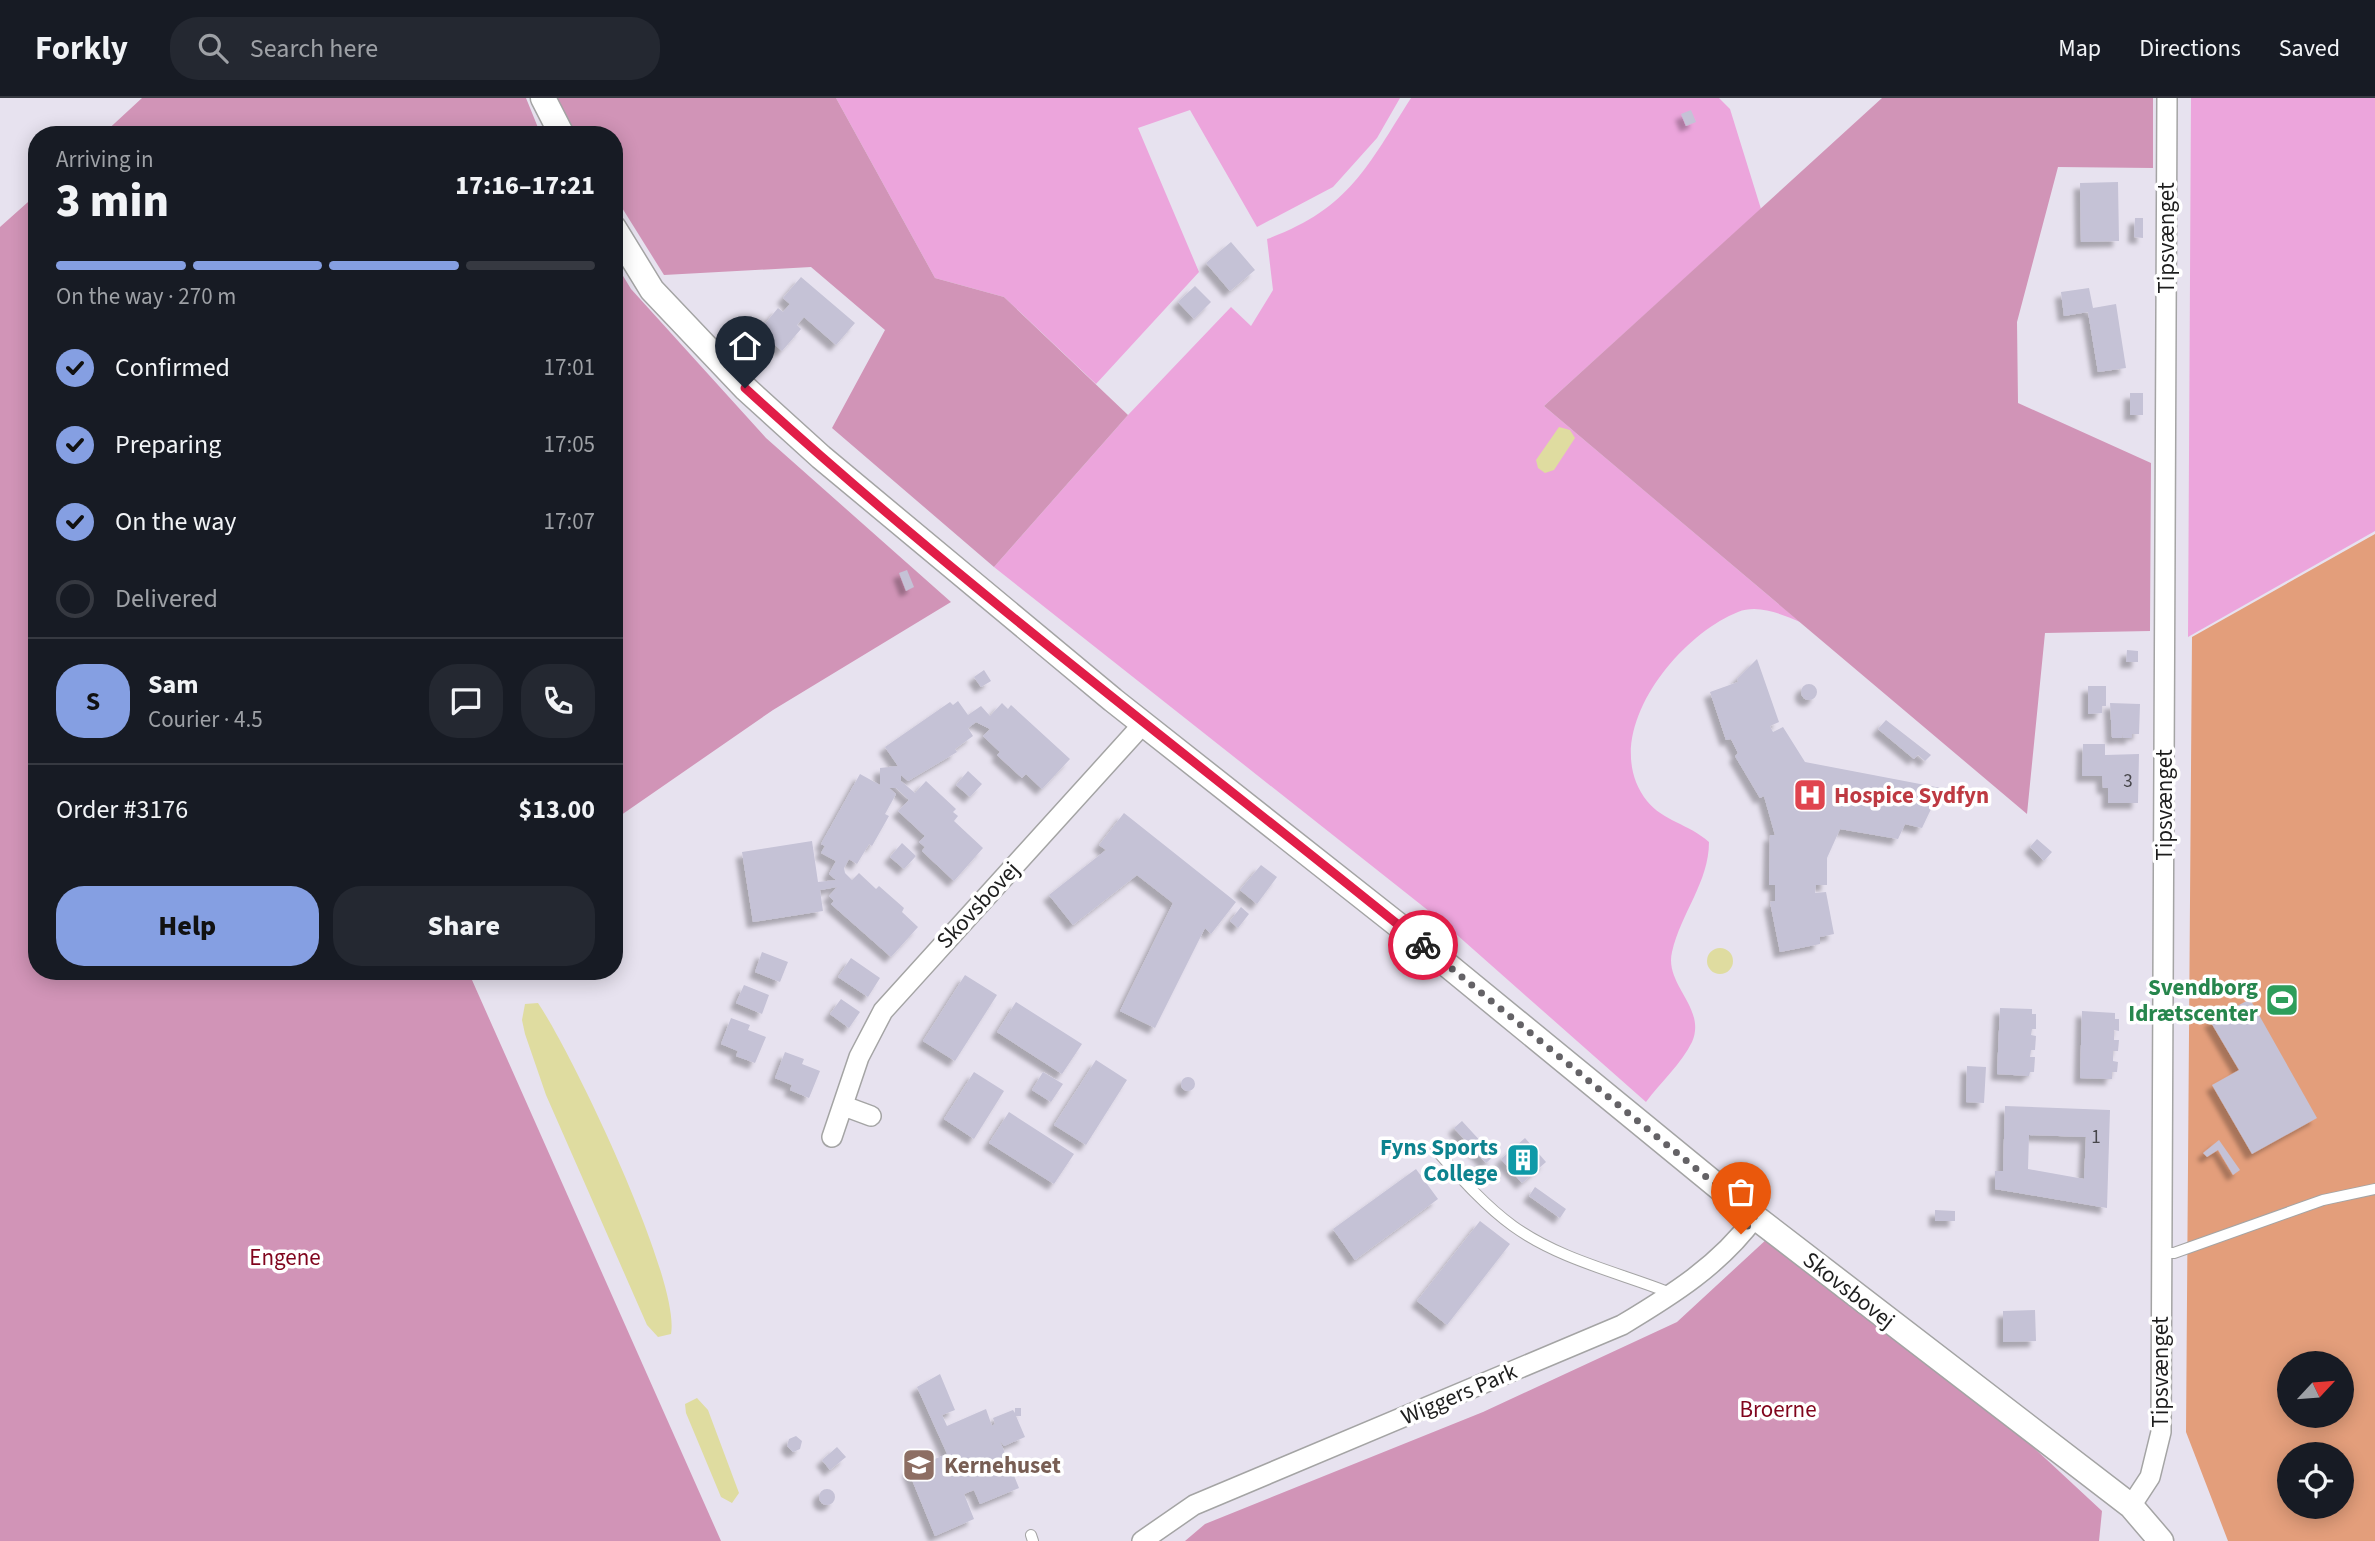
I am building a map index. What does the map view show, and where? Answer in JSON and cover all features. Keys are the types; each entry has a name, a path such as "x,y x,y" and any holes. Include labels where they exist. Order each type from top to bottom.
{"street":[{"path":"543,98 557,126"},
{"name":"Tipsvænget","path":"2131,1506 2150,1477 2161,1432 2167,98"},
{"name":"Skovsbovej","path":"623,243 652,290 745,388 831,466 1143,724 1412,936 1755,1217 2131,1506 2161,1541"},
{"name":"Skovsbovej","path":"832,1137 859,1057 883,1011 1143,724"},
{"path":"844,1106 871,1116"},
{"name":"Wiggers Park","path":"1142,1541 1194,1505 1622,1325 1674,1294 1732,1246 1755,1217"}],"lane":[{"path":"1436,1150 1480,1198 1514,1227 1548,1247 1674,1294"},
{"path":"2160,1253 2174,1253 2341,1195 2375,1189"}],"shaded area":[{"path":"836,98 1400,98 1377,138 1333,187 1257,227 1190,110 1138,128 1199,272 1096,384 1004,297 935,278"},
{"path":"1411,98 1719,98 1730,109 1761,209 1544,406 1800,622 1769,611 1753,609 1738,612 1714,624 1669,665 1650,691 1637,719 1631,747 1634,775 1647,801 1653,808 1709,842 1708,857 1700,884 1676,938 1671,964 1694,1018 1695,1030 1683,1058 1646,1102 1439,919 994,567 1128,415 1231,307 1251,326 1273,290 1267,239 1318,214 1337,199 1368,165"},
{"path":"2191,98 2375,98 2375,531 2188,637"},
{"path":"1559,427 1570,430 1575,438 1554,470 1545,473 1538,468 1536,460"},
{"name":"Svendborg Idrætscenter","path":"2375,534 2375,1541 2228,1541 2186,1432 2192,637"},
{"path":"1720,948 1729,952 1733,961 1729,970 1720,974 1711,970 1707,961 1711,952"},
{"path":"538,1003 598,1115 642,1219 670,1306 671,1334 658,1337 647,1325 546,1095 522,1020 525,1004"},
{"path":"697,1398 708,1410 739,1493 732,1503 721,1497 686,1413 685,1404"}],"green space":[{"path":"142,98 526,98 537,126 112,126"},
{"path":"554,98 836,98 935,278 1004,297 1128,415 994,567 832,428 885,330 811,267 664,275 623,209 623,126 571,126"},
{"path":"1882,98 2153,98 2153,168 2058,167 2017,322 2018,403 2151,463 2150,631 2045,633 2027,814 1544,406"},
{"name":"Engene","path":"28,202 28,980 472,980 721,1541 0,1541 0,227"},
{"path":"623,276 631,289 766,438 951,602 773,710 623,814"},
{"name":"Broerne","path":"1768,1238 1975,1393 2102,1511 2099,1541 1185,1541 1205,1524 1483,1412 1677,1322"}],"building":[{"path":"1691,110 1696,122 1686,126 1681,114"},
{"path":"2118,182 2119,241 2081,242 2080,183"},
{"path":"2135,218 2143,218 2143,238 2134,237"},
{"path":"1231,242 1255,270 1230,291 1206,263"},
{"path":"801,277 855,323 836,345 804,317 797,325 801,329 782,351 759,331 778,308 783,312 790,304 783,298"},
{"path":"1195,286 1211,302 1194,319 1178,302"},
{"path":"2089,288 2093,308 2116,304 2126,368 2098,372 2088,312 2064,316 2061,292"},
{"path":"2130,393 2143,393 2143,415 2130,415"},
{"path":"907,570 914,587 906,591 899,573"},
{"path":"2127,650 2138,651 2138,662 2126,662"},
{"path":"1757,659 1779,722 1770,726 1773,732 1783,727 1805,762 1941,788 1922,828 1905,824 1898,839 1840,829 1827,858 1827,885 1816,885 1815,893 1826,892 1834,934 1820,937 1820,944 1780,952 1770,902 1775,901 1775,885 1769,885 1770,835 1775,835 1764,796 1760,798 1735,756 1738,753 1731,739 1726,740 1710,692 1738,682 1737,679"},
{"path":"984,670 991,681 981,687 974,677"},
{"path":"1809,684 1817,692 1809,700 1801,692"},
{"path":"2088,686 2106,686 2106,706 2102,706 2102,713 2088,714"},
{"path":"958,701 968,715 981,706 990,716 1002,703 1008,709 1011,705 1070,759 1042,789 1026,774 1022,778 997,755 1000,752 983,736 990,729 976,722 968,728 973,736 955,749 957,752 908,781 901,775 901,781 915,793 926,781 956,809 953,812 958,816 954,821 983,848 954,881 922,851 925,847 919,842 925,836 898,811 909,800 896,788 889,788 896,794 885,814 889,816 872,846 869,844 857,864 849,859 844,868 852,880 859,873 876,889 879,886 904,908 902,912 918,927 891,957 831,904 834,901 829,896 837,887 820,890 823,911 753,922 742,852 812,841 818,882 836,880 829,874 836,861 821,853 825,846 821,844 860,774 880,785 880,768 898,766 885,747 950,702 953,705"},
{"path":"2110,703 2140,704 2139,734 2132,734 2132,738 2123,738 2123,734 2122,738 2112,738"},
{"path":"1886,720 1931,755 1925,761 1918,755 1914,759 1878,729"},
{"path":"2083,744 2105,744 2105,755 2139,754 2138,803 2108,803 2108,788 2103,788 2102,776 2082,776"},
{"path":"968,771 982,784 970,797 956,785"},
{"path":"1124,813 1236,902 1211,934 1205,928 1155,1028 1120,1011 1173,903 1137,875 1073,925 1049,895 1106,850 1099,845"},
{"path":"2037,839 2052,852 2044,861 2030,847"},
{"path":"902,843 916,856 904,869 890,857"},
{"path":"1261,865 1277,877 1257,904 1240,890"},
{"path":"1241,907 1249,914 1238,928 1230,921"},
{"path":"762,952 788,962 780,982 755,972"},
{"path":"851,958 880,978 868,997 838,977"},
{"path":"965,975 997,995 955,1061 923,1041"},
{"path":"744,985 769,995 762,1014 736,1003"},
{"path":"841,999 860,1012 849,1028 830,1014"},
{"path":"2250,999 2317,1118 2252,1154 2212,1085 2239,1070 2210,1021"},
{"path":"1016,1002 1082,1044 1062,1074 997,1032"},
{"path":"2000,1008 2032,1009 2032,1014 2036,1014 2036,1029 2032,1029 2031,1035 2036,1036 2035,1050 2031,1050 2030,1057 2035,1057 2034,1072 2030,1072 2029,1076 1997,1074"},
{"path":"2082,1011 2115,1013 2115,1019 2119,1019 2119,1031 2114,1030 2114,1040 2119,1040 2118,1051 2113,1051 2113,1061 2118,1062 2117,1072 2112,1072 2112,1079 2080,1078"},
{"path":"731,1018 750,1025 748,1030 766,1037 755,1063 736,1056 738,1051 721,1044"},
{"path":"785,1052 804,1059 802,1064 820,1071 809,1098 790,1090 792,1085 775,1078"},
{"path":"1096,1060 1127,1080 1086,1145 1054,1125"},
{"path":"1967,1066 1986,1067 1984,1103 1966,1102"},
{"path":"974,1072 1004,1091 974,1139 944,1119"},
{"path":"1043,1072 1063,1084 1051,1102 1032,1090"},
{"path":"1185,1077 1191,1077 1195,1084 1191,1091 1185,1091 1181,1087 1181,1081"},
{"path":"2005,1106 2110,1110 2107,1208 1995,1189 1995,1171 2003,1171","holes":["2029,1135 2086,1137 2084,1179 2028,1169"]},
{"path":"1009,1112 1074,1154 1054,1184 989,1143"},
{"path":"1462,1121 1494,1156 1486,1163 1454,1128"},
{"name":"Fyns Sports College","path":"1525,1138 1546,1162 1522,1183 1501,1159"},
{"path":"2219,1140 2240,1170 2233,1175 2218,1150 2207,1157 2203,1153"},
{"path":"1416,1169 1438,1199 1355,1260 1333,1229"},
{"path":"1535,1187 1566,1209 1560,1218 1529,1196"},
{"path":"1935,1210 1955,1211 1955,1221 1935,1221"},
{"path":"1480,1221 1510,1244 1447,1325 1417,1301"},
{"path":"2035,1310 2036,1341 2003,1342 2003,1311"},
{"path":"940,1374 955,1410 942,1415 947,1426 986,1409 992,1426 995,1424 993,1418 1013,1410 1015,1413 1015,1408 1021,1408 1021,1416 1016,1416 1025,1437 1004,1446 1000,1441 1019,1488 980,1504 974,1490 964,1494 974,1519 935,1536 908,1470 947,1454 958,1478 917,1387"},
{"path":"796,1436 802,1441 800,1449 793,1452 787,1446 789,1439"},
{"path":"837,1447 846,1457 830,1470 822,1460"},
{"path":"827,1489 833,1491 833,1503 827,1505 821,1503 819,1497 821,1491"}],"way so far":[{"path":"1423,945 1755,1217 1741,1234"}],"place":[{"name":"Hospice Sydfyn","path":"1810,795"},
{"name":"Svendborg Idrætscenter","path":"2282,1000"},
{"name":"Fyns Sports College","path":"1523,1160"},
{"name":"Kernehuset","path":"919,1465"}],"route":[{"path":"745,388 821,457 1094,684 1423,945"}]}
